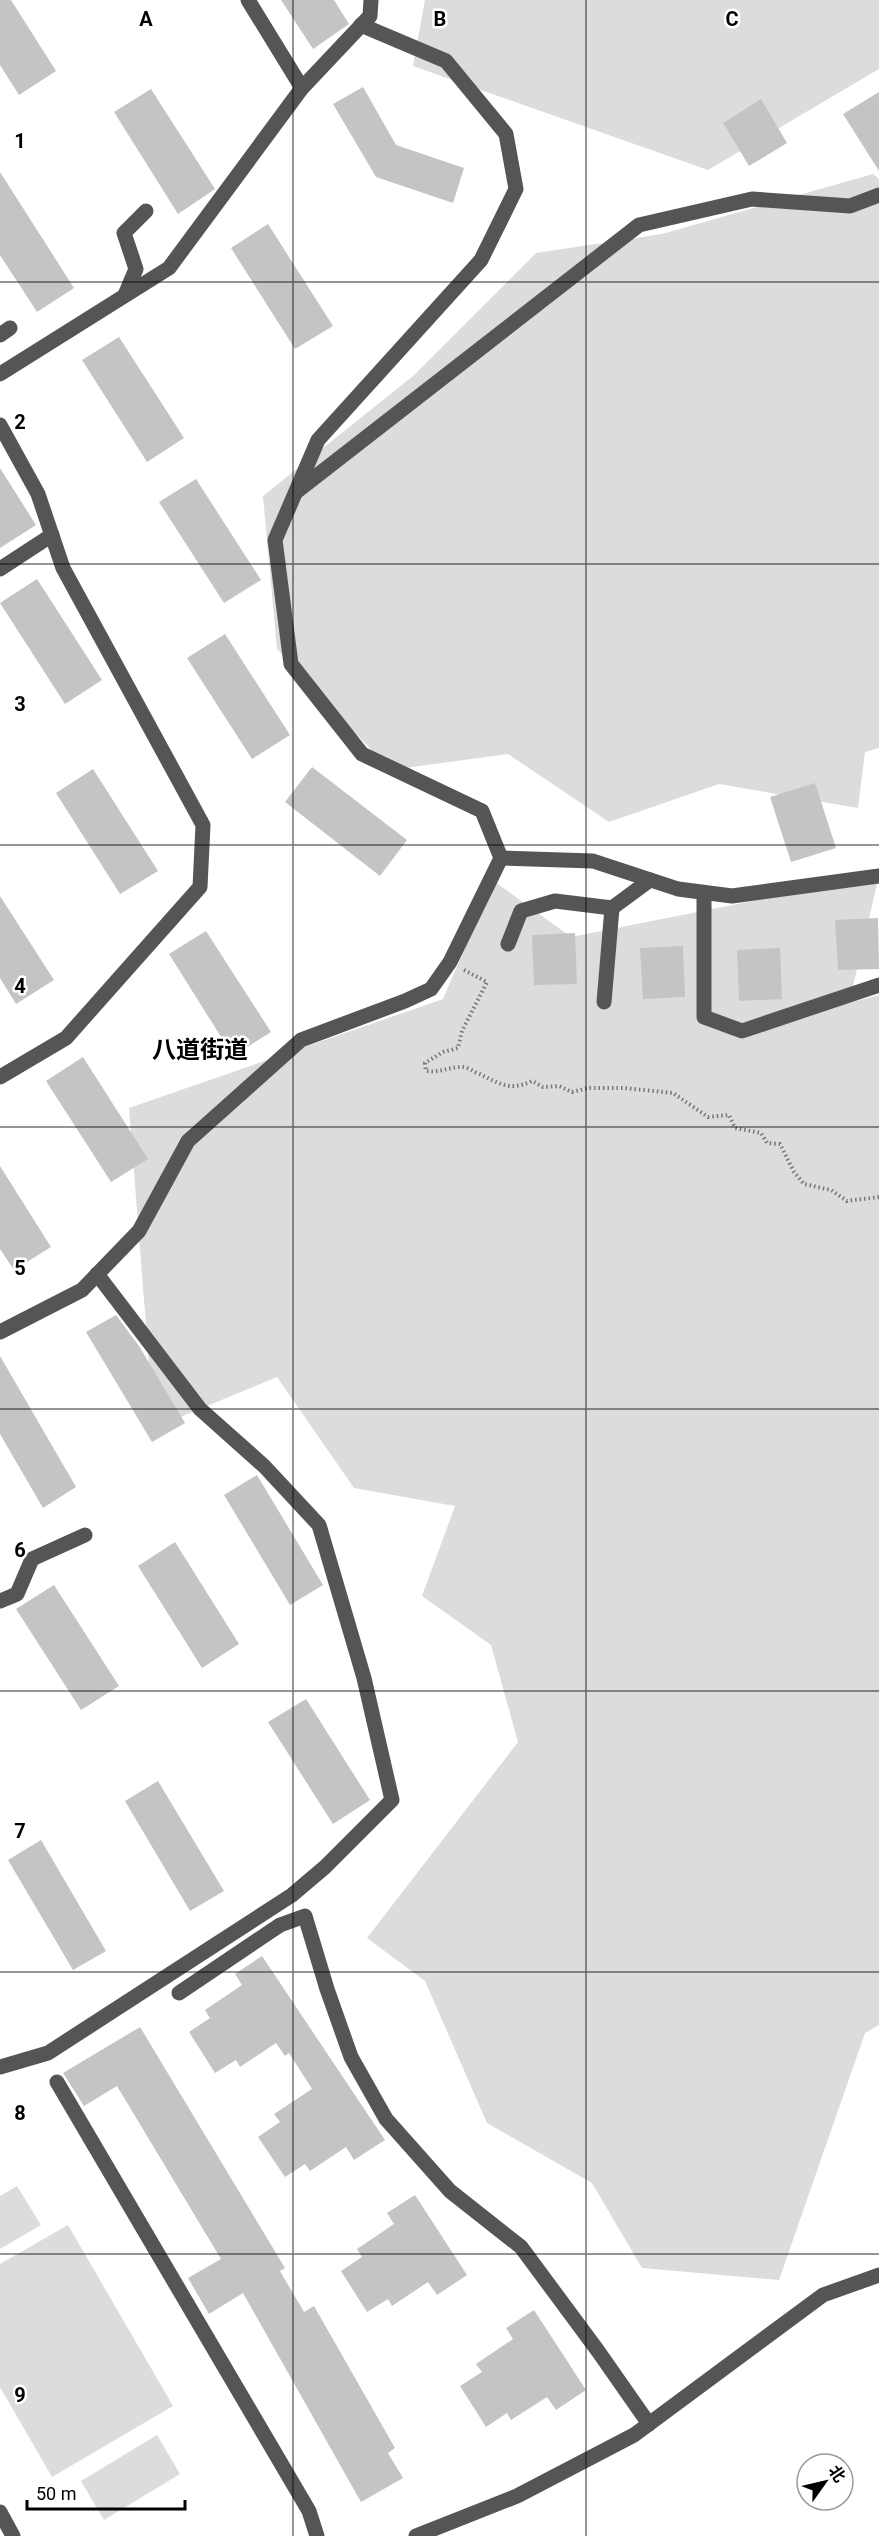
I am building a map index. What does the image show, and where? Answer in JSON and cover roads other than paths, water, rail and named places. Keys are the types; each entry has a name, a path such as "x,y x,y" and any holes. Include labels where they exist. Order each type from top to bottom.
{"street":[{"path":"248,0 302,88"},
{"path":"0,374 169,268 302,88 370,15 372,0"},
{"path":"0,1332 82,1290 139,1231 188,1141 301,1040 405,1001 430,989 450,962 501,858 482,811 362,754 291,664 274,540 318,440 481,260 516,189 506,134 446,61 361,25"},
{"path":"294,494 639,225 752,199 850,206 879,195"},
{"path":"125,296 136,269 124,233 146,211"},
{"path":"0,425 38,494 63,568 203,825 200,887 66,1038 0,1077"},
{"path":"0,569 52,535"},
{"path":"501,858 593,861 678,890 732,896 879,876"},
{"path":"508,944 521,911 555,901 612,908 650,880"},
{"path":"704,893 704,1017 742,1031 879,985"},
{"path":"604,1002 612,908"},
{"path":"0,2067 48,2053 292,1895 325,1867 392,1800 364,1678 319,1525 264,1466 200,1409 98,1274"},
{"path":"0,1601 17,1594 32,1559 85,1535"},
{"path":"179,1993 280,1925 305,1916 327,1989 351,2056 386,2119 450,2191 521,2247 649,2424"},
{"path":"57,2082 309,2511 317,2536"},
{"path":"416,2536 518,2496 634,2435 823,2295 879,2276"},
{"path":"0,2512 13,2536"}],"district":[{"name":"八道街道","path":"200,1050"}]}
